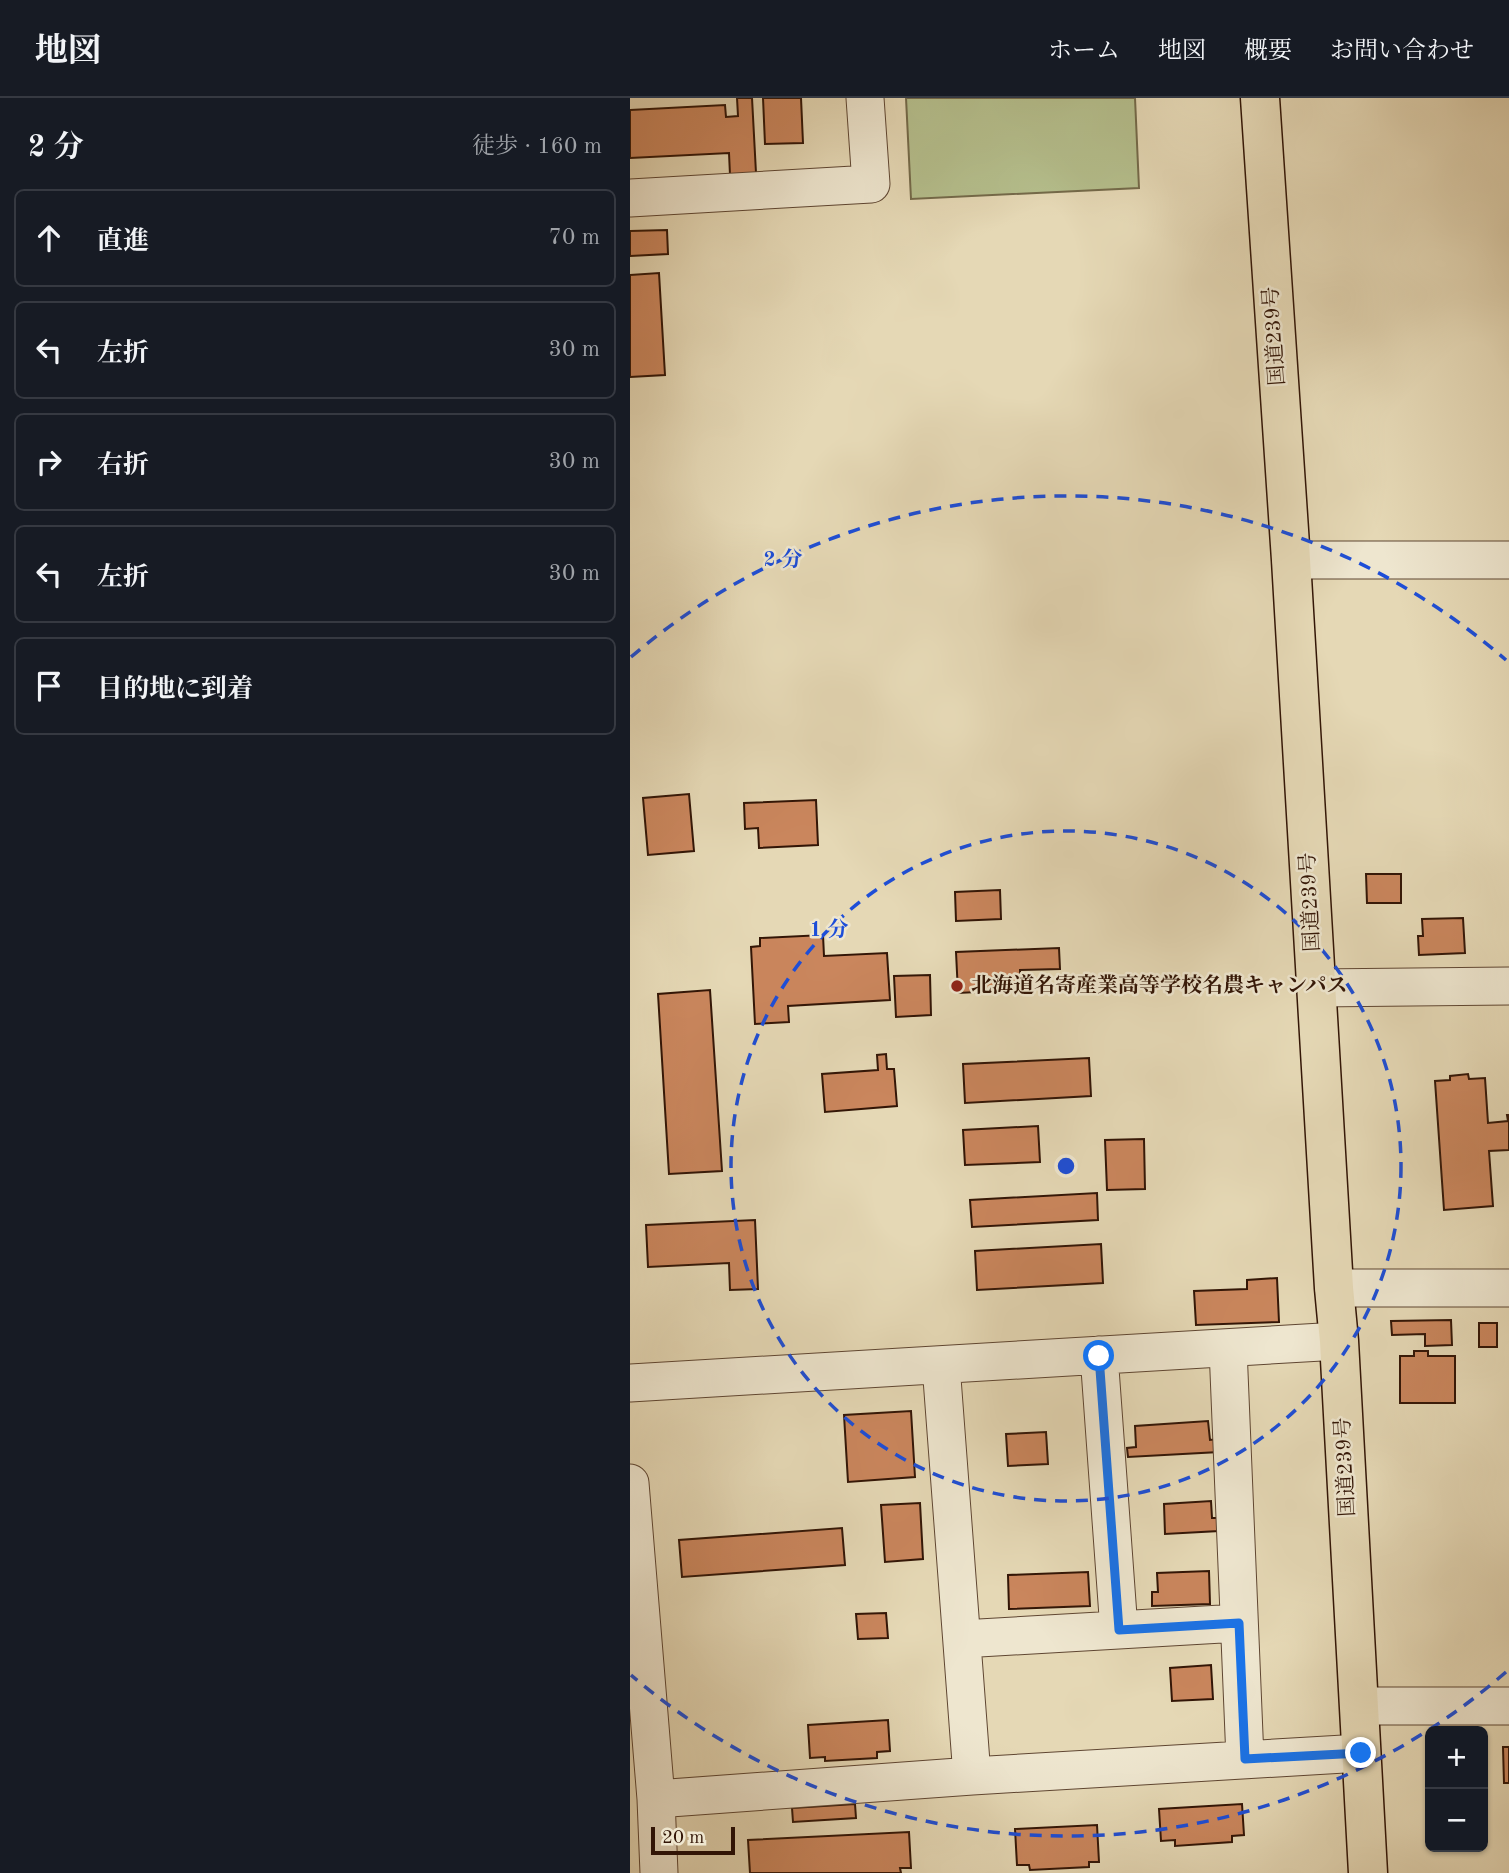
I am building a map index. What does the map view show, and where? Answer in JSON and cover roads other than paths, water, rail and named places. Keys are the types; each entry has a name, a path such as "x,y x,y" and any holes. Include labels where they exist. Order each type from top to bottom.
{"highway":[{"name":"国道239号","path":"1259,98 1291,560 1339,1341 1368,1873"}],"street":[{"path":"630,198 871,184 864,98"},
{"path":"1291,560 1509,560"},
{"path":"1316,988 1509,986"},
{"path":"1334,1287 1509,1287"},
{"path":"630,1383 1339,1341"},
{"path":"1228,1349 1245,1759"},
{"path":"1099,1356 1119,1630"},
{"path":"941,1365 972,1776"},
{"path":"630,1483 648,1821 659,1873"},
{"path":"962,1639 1239,1623"},
{"path":"1360,1706 1509,1706"},
{"path":"648,1821 972,1776 1361,1753"}],"place":[{"name":"北海道名寄産業高等学校名農キャンパス","path":"957,986"}]}
